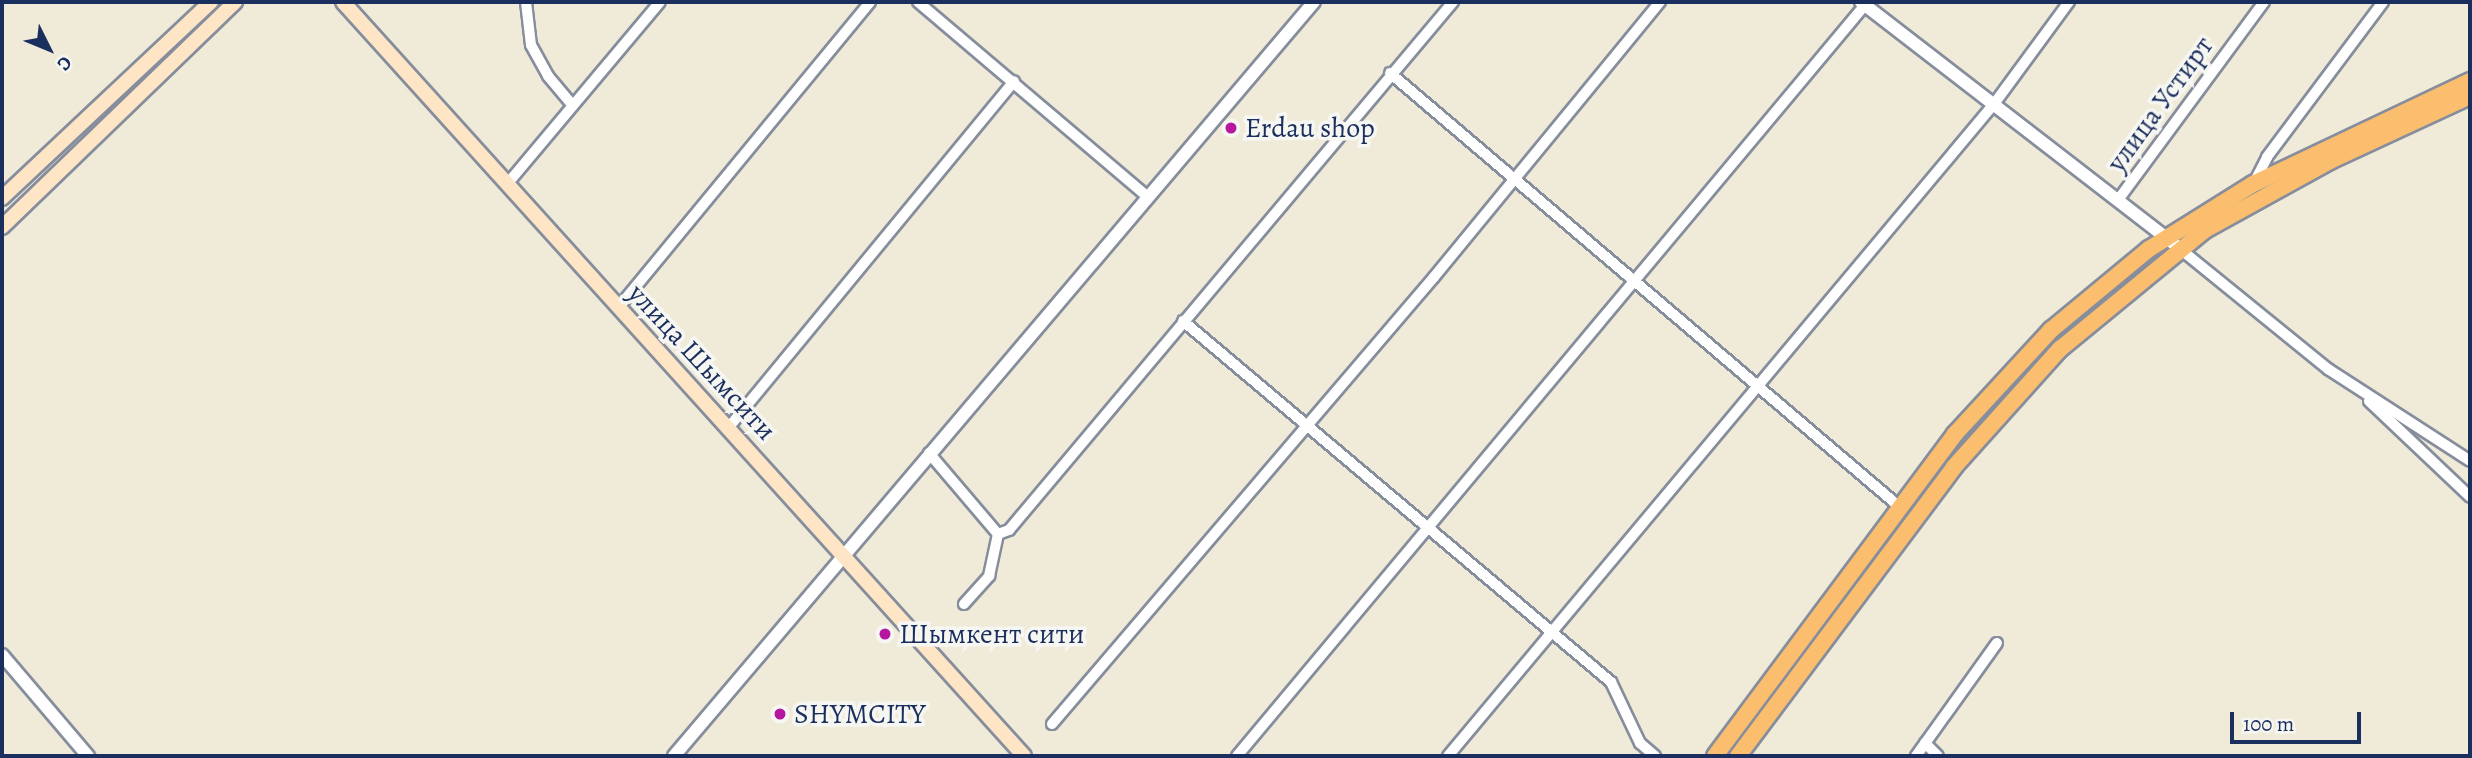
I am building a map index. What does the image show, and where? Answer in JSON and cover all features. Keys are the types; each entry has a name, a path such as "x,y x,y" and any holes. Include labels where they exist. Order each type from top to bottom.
{"highway":[{"path":"1715,756 1955,434 2026,355 2096,292 2172,243 2253,184 2470,81"},
{"path":"1738,756 1971,447 2060,349 2172,243 2330,161 2470,96"}],"main road":[{"path":"2,198 211,2"},
{"path":"2,227 235,2"},
{"name":"улица Шымсити","path":"343,2 1024,756"}],"street":[{"path":"526,2 531,46 548,76 571,103"},
{"path":"508,183 571,103 660,2"},
{"path":"618,308 870,2"},
{"path":"918,2 1148,197"},
{"path":"674,756 1314,2"},
{"path":"998,534 1009,530 1453,2"},
{"path":"1052,724 1514,180 1660,2"},
{"path":"1448,756 1994,104 2069,2"},
{"name":"улица Устирт","path":"2118,200 2264,2"},
{"path":"2253,184 2267,157 2383,2"},
{"path":"1237,756 1863,3 2350,383 2470,461"},
{"path":"1390,74 1759,384 1901,508"},
{"path":"729,427 1014,81"},
{"path":"1183,321 1550,635 1611,682 1640,743 1655,756"},
{"path":"2350,383 2470,497"},
{"path":"929,453 998,534"},
{"path":"964,604 989,576 998,534"},
{"path":"1916,756 1997,643"},
{"path":"2,655 88,756"},
{"path":"1925,743 1938,756"}],"place":[{"name":"Erdau shop","path":"1231,128"},
{"name":"Шымкент сити","path":"885,634"},
{"name":"SHYMCITY","path":"780,714"}]}
